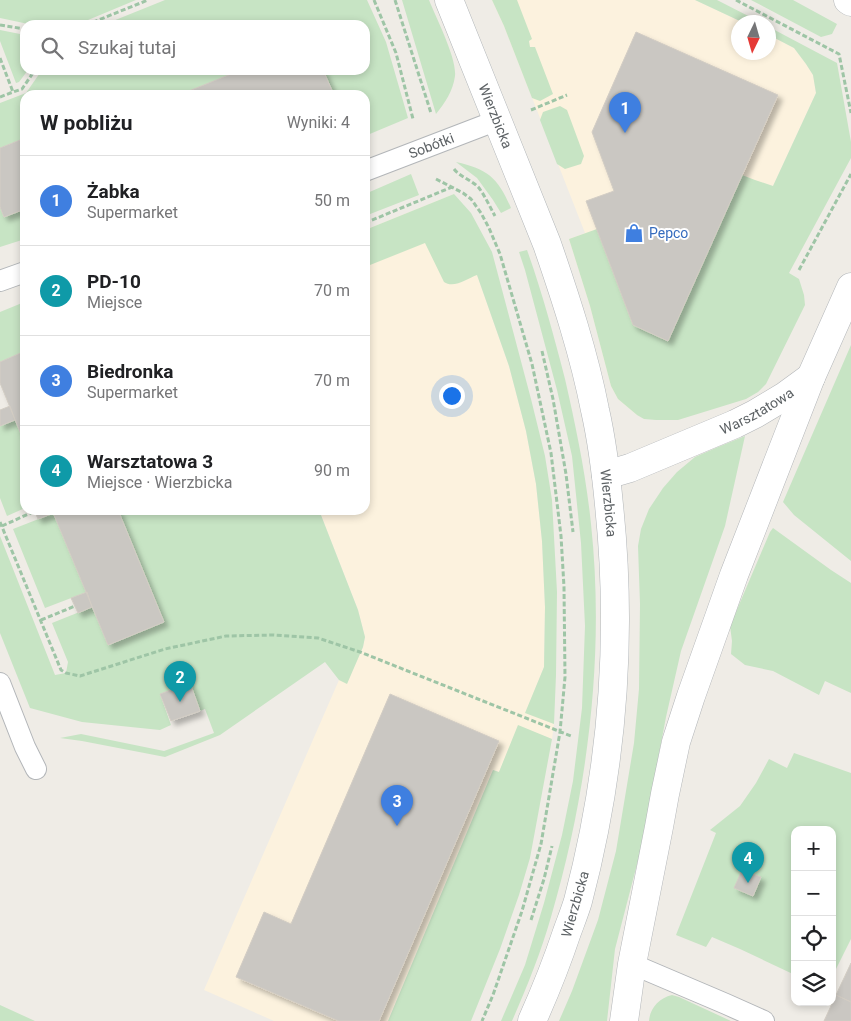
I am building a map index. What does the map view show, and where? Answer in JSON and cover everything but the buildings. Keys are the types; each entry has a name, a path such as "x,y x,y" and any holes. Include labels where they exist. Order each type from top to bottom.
{"street":[{"name":"Wierzbicka","path":"455,8 548,244 564,294 595,410 606,474 613,538 616,628 614,682 608,746 600,799 577,903 560,952 532,1021"},
{"path":"624,1021 632,964 665,794 676,742 690,696 734,575 811,377 850,294"},
{"name":"Warsztatowa","path":"606,474 630,468 735,424 785,396 811,377"}],"lane":[{"name":"Sobótki","path":"370,169 498,120"},
{"path":"0,281 20,274"},
{"path":"0,683 36,770"},
{"path":"632,964 764,1021"}],"path":[{"path":"98,20 148,0"},
{"path":"374,0 396,53 415,124 456,172 466,177 479,188 500,223"},
{"path":"395,0 431,145 429,167 438,180 464,193 471,199 489,228 500,254 532,364 551,453 561,536 564,587 565,677 560,732 540,844 522,911 482,1021"},
{"path":"736,0 840,54 851,113"},
{"path":"0,25 20,28"},
{"path":"0,58 13,92"},
{"path":"0,97 22,89 32,75"},
{"path":"528,111 567,94"},
{"path":"799,270 851,174"},
{"path":"370,221 452,187"},
{"path":"541,348 553,399 566,474 574,540"},
{"path":"26,515 1,524 61,670 66,673 80,676 166,649 226,636 274,635 318,638 360,652 560,732 572,736 573,728"},
{"path":"41,620 75,606"},
{"path":"531,922 554,841"}],"shaded area":[{"path":"492,0 695,0 731,17 731,60 776,60 776,39 794,48 813,75 816,93 773,186 755,181 637,415 618,399 611,386 590,306 569,239 585,233 504,26"},
{"path":"454,194 477,275 509,366 526,431 536,484 542,541 545,607 544,667 526,712 554,724 552,739 518,726 499,772 493,770 388,1021 274,1021 204,990 339,680 347,683 363,647 365,637 358,610 321,515 370,515 370,228"}],"green space":[{"path":"0,0 136,0 88,20 20,20 20,22 0,18"},
{"path":"165,0 367,0 386,42 408,118 370,134 370,90 332,90 325,75 370,75 370,20 115,20"},
{"path":"402,0 429,0 453,59 455,76 452,87 436,114"},
{"path":"492,0 517,0 532,39 529,41 530,47 535,47 553,94 540,101 532,98"},
{"path":"695,0 717,0 746,15 731,15 731,17"},
{"path":"751,0 793,0 837,24 832,34 821,37"},
{"path":"0,30 20,34 20,75 24,75 19,82 16,83 0,41"},
{"path":"776,31 837,63 851,142 851,158 789,273 799,279 805,305 766,384 758,392 746,399 678,420 644,419 618,399 611,386 590,306 569,239 597,229 633,325 668,341 742,175 773,186 816,93 813,75 794,48 776,39"},
{"path":"39,75 229,75 191,90 28,90"},
{"path":"20,95 20,140 0,148 0,103"},
{"path":"560,106 567,110 584,156 581,164 565,169 557,164 540,120 543,112"},
{"path":"456,162 476,168 491,176 501,189 511,208 501,213 477,178"},
{"path":"411,174 419,195 370,214 370,192"},
{"path":"454,194 471,213 492,252 545,456 552,500 557,592 554,724 525,713 544,667 545,607 542,541 536,484 526,431 509,366 477,275 456,284 444,282 425,243 370,265 370,228"},
{"path":"0,207 4,217 20,211 20,241 0,247"},
{"path":"527,250 548,314 577,433 591,524 595,573 596,623 590,722 584,772 564,869 547,930 523,995 512,1021 501,1021 525,965 562,835 573,781 582,708 585,626 581,543 572,456 557,390 519,252"},
{"path":"20,304 20,353 0,362 0,312"},
{"path":"851,345 851,561 794,515 783,502"},
{"path":"15,420 20,432 20,510 7,516 0,498 0,426"},
{"path":"745,436 725,526 681,651 666,717 641,849 615,949 607,1021 559,1021 598,920 616,851 634,743 639,689 640,604 638,546 641,529 649,509 663,488 677,472 695,457"},
{"path":"49,515 55,515 87,592 45,608 13,529"},
{"path":"120,515 321,515 358,610 365,637 363,647 347,684 339,680 325,662 220,735 165,757 60,738 81,734 164,751 214,733 205,709 200,711 189,683 160,694 171,725 160,730 82,722 30,708 0,633 0,536 55,675 66,673 68,662 52,623 92,607 109,645 164,622"},
{"path":"773,528 851,583 851,693 825,681 819,695 773,671 745,665 731,654 730,626"},
{"path":"518,725 552,739 530,858 500,949 471,1021 388,1021 493,770 499,772"},
{"path":"794,753 851,773 851,939 836,969 836,826 791,826 791,973 712,937 706,947 676,935 716,833 710,830 740,806 756,783 769,759 787,768"},
{"path":"672,995 731,1021 649,1021 651,1012 656,1004 663,998"},
{"path":"0,1005 35,1021 0,1021"}],"place":[{"name":"Żabka","path":"625,133"},
{"name":"Pepco","path":"634,233"},
{"name":"PD-10","path":"180,702"},
{"name":"Biedronka","path":"397,826"},
{"name":"Warsztatowa 3","path":"748,883"}]}
